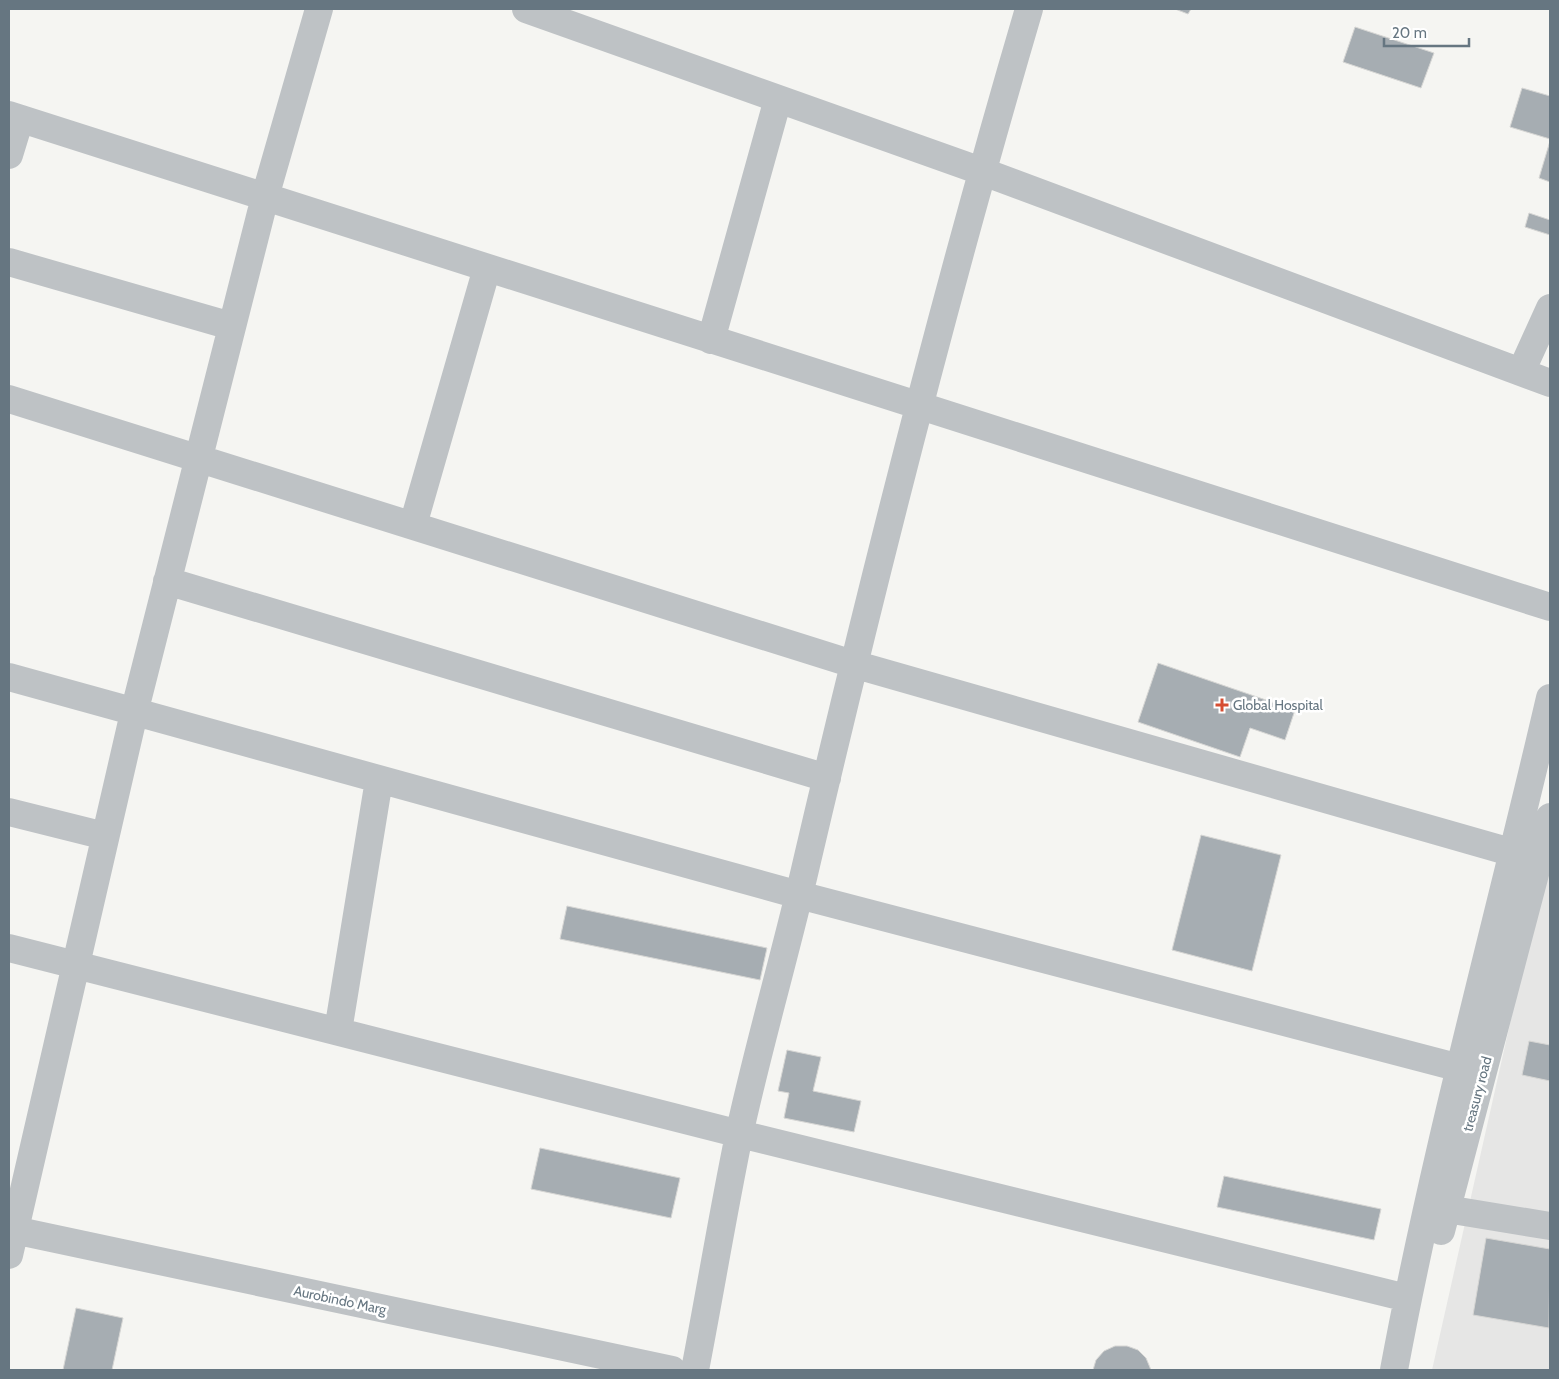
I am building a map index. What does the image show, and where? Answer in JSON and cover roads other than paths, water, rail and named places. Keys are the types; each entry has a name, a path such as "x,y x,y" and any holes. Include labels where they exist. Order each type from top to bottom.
{"street":[{"path":"10,1238 134,713 197,458 265,197 319,9"},
{"path":"526,9 981,171 1550,383"},
{"path":"695,1370 740,1134 853,664 918,407 981,171 1029,9"},
{"path":"711,340 778,99"},
{"path":"9,155 14,117 918,407 1550,607"},
{"path":"9,262 231,326"},
{"path":"413,525 487,268"},
{"path":"1521,372 1550,308"},
{"path":"9,399 853,664 1514,853"},
{"path":"167,581 827,778"},
{"path":"9,677 799,895 1460,1068"},
{"path":"1394,1370 1407,1298 1438,1207 1460,1068 1514,853 1550,698"},
{"path":"338,1031 380,780"},
{"path":"9,812 105,836"},
{"name":"treasury road","path":"1404,1370 1438,1207 1550,817"},
{"path":"9,948 740,1134 1407,1298"},
{"path":"1438,1207 1550,1226"},
{"name":"Aurobindo Marg","path":"10,1238 672,1370"}],"place":[{"name":"Global Hospital","path":"1222,705"}]}
